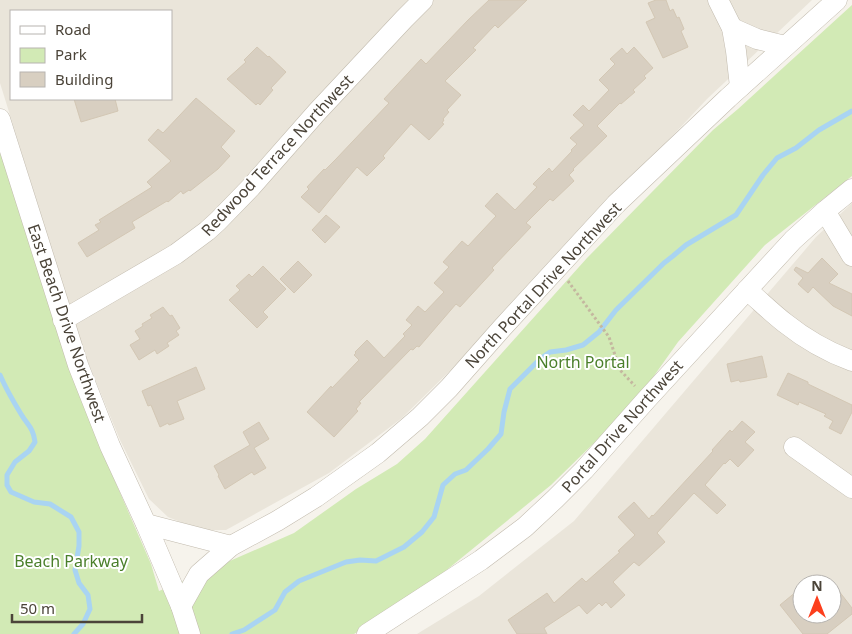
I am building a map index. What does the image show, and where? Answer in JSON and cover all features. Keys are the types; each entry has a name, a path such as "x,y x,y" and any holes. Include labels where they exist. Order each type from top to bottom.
{"street":[{"name":"Redwood Terrace Northwest","path":"63,320 183,250 207,231 251,187 423,0"},
{"path":"718,0 732,28 740,87"},
{"name":"North Portal Drive Northwest","path":"181,606 199,574 231,546 316,497 378,453 409,427 439,398 616,204 740,87 837,0"},
{"path":"732,28 785,46"},
{"name":"East Beach Drive Northwest","path":"0,119 78,365 99,419 181,606 190,634"},
{"name":"Portal Drive Northwest","path":"367,634 481,560 535,518 584,470 793,240 852,189"},
{"path":"825,211 852,256"},
{"path":"747,290 800,335 852,361"},
{"path":"794,447 852,488"},
{"path":"146,524 231,546"}],"path":[{"path":"564,278 571,284 609,337 620,370"}],"shaded area":[{"path":"0,0 812,0 707,99 480,341 402,418 329,473 226,530 204,530 168,517 149,499 120,440 83,350 0,83"},
{"path":"852,203 852,634 417,634 479,596 574,521 816,237"}],"green space":[{"name":"North Portal","path":"852,5 852,176 765,245 678,342 634,404 551,485 438,577 370,625 354,634 0,634 0,152 98,442 151,564 159,591 294,533 356,489 397,464 425,439 587,258 713,130"}],"building":[{"path":"489,0 527,0 498,28 495,25 473,48 476,50 445,81 461,95 447,110 449,112 443,119 442,123 444,124 429,140 411,124 383,156 385,158 367,176 357,167 319,213 301,197 309,189 307,187 389,103 384,99 421,59 426,64"},
{"path":"656,0 666,0 670,11 673,9 677,18 679,17 684,29 681,31 688,47 663,58 646,22 655,18 648,3"},
{"path":"257,47 286,72 271,88 273,90 260,105 258,103 256,105 227,79 246,62 244,60"},
{"path":"634,47 653,68 644,76 646,78 633,90 635,92 620,103 597,126 607,136 573,169 569,175 574,181 553,201 550,199 526,223 531,227 492,268 494,270 460,307 456,304 419,347 411,349 359,402 361,403 356,409 358,411 334,437 307,412 359,360 354,355 355,352 367,340 384,358 405,336 403,334 412,325 406,320 418,306 425,312 444,292 434,283 449,267 443,262 462,241 468,246 496,216 485,206 497,193 515,210 537,187 533,184 549,168 552,172 572,151 577,144 570,138 584,125 573,115 583,105 589,111 609,90 599,80 615,64 610,59 622,48 627,54"},
{"path":"196,98 235,131 221,147 230,156 218,169 190,191 183,194 181,191 168,202 132,222 135,228 87,257 78,243 99,230 95,225 101,222 99,220 152,187 147,182 171,161 148,140 158,129 163,133"},
{"path":"74,100 115,100 118,111 81,122"},
{"path":"326,215 340,227 325,243 312,230"},
{"path":"822,258 838,274 829,283 852,294 852,316 833,306 813,287 808,293 798,284 803,278 794,270 796,267 808,273"},
{"path":"298,261 312,275 294,293 280,279"},
{"path":"263,266 286,289 263,312 268,317 257,328 229,300 240,290 236,286 249,274 252,277"},
{"path":"163,307 170,316 172,315 180,328 176,331 179,335 167,343 169,346 157,354 155,350 139,360 130,345 140,339 135,331 152,318 150,315"},
{"path":"762,356 767,377 731,382 727,364"},
{"path":"196,367 205,389 177,401 184,419 160,427 151,405 148,406 142,391"},
{"path":"788,373 852,405 852,412 841,434 829,428 833,421 824,416 826,414 799,402 798,405 777,395"},
{"path":"742,421 755,432 745,442 754,450 738,467 730,459 724,463 705,485 726,505 717,514 694,493 657,533 665,542 639,566 634,562 613,582 625,595 611,608 606,602 602,606 599,603 587,614 579,605 544,628 547,634 517,634 508,620 547,593 554,603 582,578 586,582 620,552 618,551 635,535 618,517 634,502 649,519 653,516 730,430 732,432"},
{"path":"259,422 269,439 254,448 266,468 254,475 252,472 225,489 214,466 250,445 243,432"},
{"path":"792,595 792,620 780,605"},
{"path":"842,595 852,608 852,614 842,622"},
{"path":"795,624 840,624 827,634 803,634"}],"waterway":[{"path":"232,634 244,630 275,610 285,592 299,581 346,562 360,560 376,561 404,547 422,532 434,517 443,485 455,474 466,470 501,434 510,389 540,359 550,352 583,345 599,332 616,310 664,263 686,245 736,215 777,158 796,148 819,130 852,111"},
{"path":"0,375 12,400 32,430 35,442 29,451 15,462 7,475 7,485 11,492 34,502 50,504 71,517 79,532 75,570 79,583 88,595 90,609 83,624 74,634"}],"park label":[{"name":"Beach Parkway","path":"71,561"}]}
